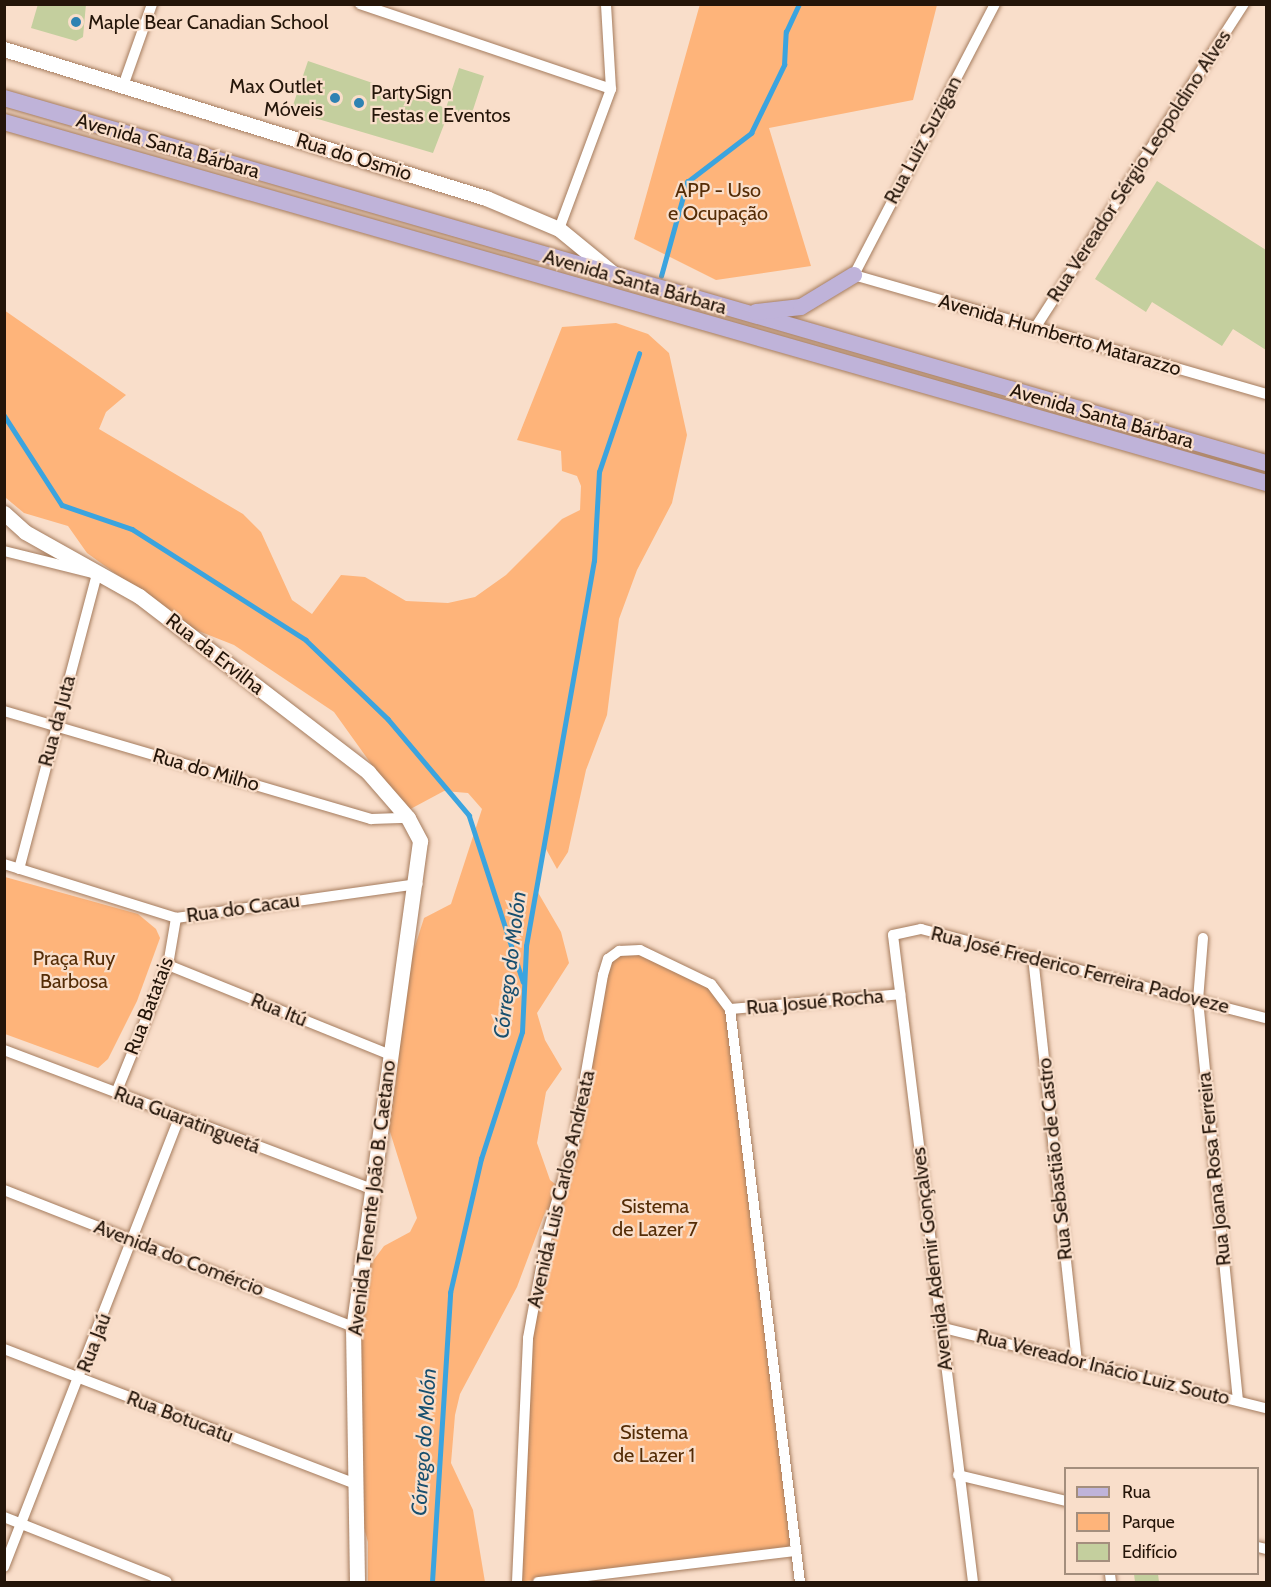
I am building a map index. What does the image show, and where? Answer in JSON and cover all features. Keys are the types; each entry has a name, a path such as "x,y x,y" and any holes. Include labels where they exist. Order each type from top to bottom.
{"main road":[{"name":"Avenida Santa Bárbara","path":"4,98 1266,463"},
{"name":"Avenida Santa Bárbara","path":"4,122 1266,483"},
{"path":"742,313 801,307 854,275"}],"street":[{"path":"123,86 152,4"},
{"path":"360,4 611,89"},
{"path":"559,229 611,89 606,4"},
{"name":"Rua Luiz Suzigan","path":"854,275 995,4"},
{"name":"Rua Vereador Sérgio Leopoldino Alves","path":"1035,328 1244,4"},
{"name":"Rua do Osmio","path":"4,49 486,198 559,229 618,277"},
{"name":"Avenida Humberto Matarazzo","path":"854,275 1266,394"},
{"name":"Rua da Ervilha","path":"4,513 25,532 174,622 368,772 408,818"},
{"path":"4,551 97,574"},
{"name":"Rua da Juta","path":"19,869 97,574"},
{"name":"Rua do Milho","path":"4,711 371,819 408,818"},
{"name":"Avenida Tenente João B. Caetano","path":"357,1582 353,1327 370,1188 418,884 420,842 408,818"},
{"name":"Rua do Cacau","path":"4,864 176,918 418,884"},
{"name":"Rua Batatais","path":"116,1093 168,965 176,918"},
{"name":"Rua José Frederico Ferreira Padoveze","path":"893,935 921,929 1266,1018"},
{"name":"Avenida Ademir Gonçalves","path":"893,935 972,1582"},
{"name":"Rua Joana Rosa Ferreira","path":"1203,938 1197,1000 1238,1400"},
{"name":"Avenida Luis Carlos Andreata","path":"516,1582 528,1338 547,1235 586,1086 603,975 608,959 619,951 640,950 711,984 730,1009"},
{"name":"Rua Sebastião de Castro","path":"1034,957 1077,1361"},
{"name":"Rua Itú","path":"168,965 391,1055"},
{"name":"Rua Josué Rocha","path":"730,1009 900,994"},
{"path":"730,1009 800,1582"},
{"name":"Rua Guaratinguetá","path":"4,1050 370,1188"},
{"name":"Rua Jaú","path":"4,1567 80,1378 179,1117"},
{"name":"Avenida do Comércio","path":"4,1190 353,1327"},
{"name":"Rua Vereador Inácio Luiz Souto","path":"940,1327 1266,1408"},
{"name":"Rua Botucatu","path":"4,1349 355,1484"},
{"path":"958,1475 1064,1501"},
{"path":"4,1517 167,1582"},
{"path":"538,1582 796,1551"}],"green space":[{"name":"APP - Uso e Ocupação","path":"700,4 937,5 913,100 769,128 811,266 716,280 634,239"},
{"path":"4,310 126,395 106,412 99,429 243,514 261,532 292,600 312,614 341,575 365,577 406,601 448,603 475,597 506,575 562,519 580,510 581,486 577,476 562,471 561,451 517,440 562,327 616,323 648,334 669,353 687,435 672,503 637,570 619,619 607,715 586,770 568,852 557,869 546,849 536,889 561,932 569,963 537,1013 545,1040 562,1069 546,1092 537,1143 550,1180 559,1187 608,959 640,950 711,984 730,1009 796,1551 517,1582 528,1338 557,1197 544,1215 517,1287 460,1394 455,1415 451,1463 473,1510 485,1582 368,1582 368,1542 357,1504 358,1311 370,1265 384,1246 410,1232 417,1218 386,1119 405,978 424,918 451,904 482,809 468,793 444,791 403,813 371,779 372,765 334,712 234,645 191,628 87,553 68,526 24,513 6,498"},
{"name":"Praça Ruy Barbosa","path":"5,877 138,914 156,929 160,938 137,1001 108,1059 98,1068 5,1034"}],"building":[{"path":"38,4 86,4 83,37 76,41 31,28"},
{"path":"308,61 446,108 459,68 484,76 471,116 450,109 433,153 291,111"},
{"path":"1157,181 1266,250 1266,350 1233,329 1222,346 1152,302 1146,312 1095,279"},
{"path":"1134,1575 1158,1575 1159,1582 1135,1582"}],"waterway":[{"path":"661,276 687,182 751,133 784,65 786,32 799,4"},
{"name":"Córrego do Molón","path":"432,1582 450,1293 481,1159 522,1032 526,946 594,561 599,472 639,354"},
{"path":"4,415 62,505 132,529 306,640 388,719 469,815 523,981"}],"place":[{"name":"Maple Bear Canadian School","path":"76,22"},
{"name":"Max Outlet Móveis","path":"335,98"},
{"name":"PartySign Festas e Eventos","path":"359,103"}],"park label":[{"name":"Sistema de Lazer 7","path":"655,1218"},
{"name":"Sistema de Lazer 1","path":"654,1444"}]}
